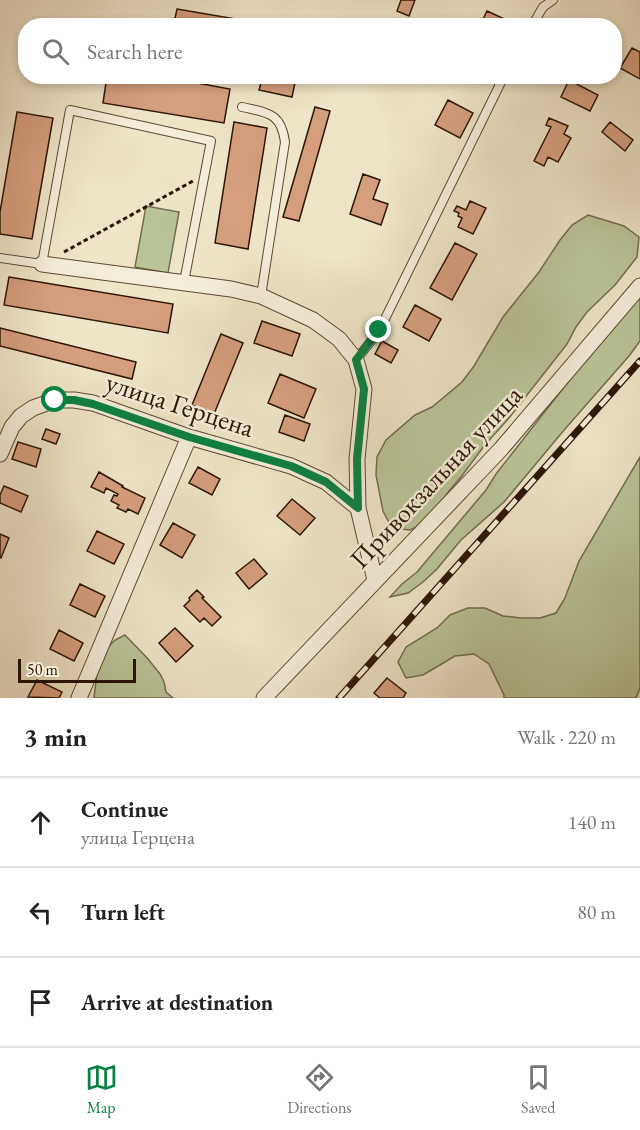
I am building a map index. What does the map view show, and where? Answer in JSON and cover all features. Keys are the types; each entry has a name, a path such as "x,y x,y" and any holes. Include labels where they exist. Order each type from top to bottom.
{"street":[{"path":"42,264 184,282 261,296 314,320 339,339 356,360 364,389 357,459 358,508 375,580"},
{"name":"Привокзальная улица","path":"264,698 501,449 640,286"},
{"name":"улица Герцена","path":"0,454 12,428 21,416 33,408 55,400 74,400 93,404 189,437 291,466 326,482 358,508"},
{"path":"79,698 189,437"}],"lane":[{"path":"537,18 543,7 553,0"},
{"path":"356,360 379,330 500,84"},
{"path":"242,107 266,112 277,119 283,128 285,142 261,296"},
{"path":"0,258 42,264 70,110 211,141 184,282"}],"path":[{"path":"42,264 205,174"}],"green space":[{"path":"146,206 179,212 168,273 135,267"},
{"path":"588,215 624,226 639,237 637,257 615,285 587,312 567,344 484,446 427,522 410,530 392,528 383,511 376,475 377,457 386,440 415,415 432,407 462,382 503,317 539,272 560,240 572,225"},
{"path":"640,290 640,341 629,356 504,502 461,540 423,582 408,593 390,597 417,572 486,490 496,474"},
{"path":"640,457 640,688 636,698 504,698 489,664 474,654 455,656 423,675 406,678 398,662 406,647 437,628 450,615 468,608 485,608 503,616 521,618 540,618 556,613 565,598 579,561"},
{"path":"125,635 160,674 166,692 173,698 94,698 97,673 108,647"}],"building":[{"path":"401,0 415,0 409,16 397,11"},
{"path":"177,9 229,18 175,18"},
{"path":"487,11 502,18 484,18"},
{"path":"632,48 640,52 640,79 622,69 622,65"},
{"path":"106,84 203,84 230,89 224,123 103,103"},
{"path":"261,84 295,84 292,97 259,90"},
{"path":"567,84 577,84 598,95 590,111 561,97"},
{"path":"448,100 473,113 460,138 435,125"},
{"path":"315,107 330,111 299,221 283,217"},
{"path":"17,112 53,118 32,239 0,234 0,212"},
{"path":"549,118 568,126 564,134 571,138 558,162 548,157 544,166 534,161 551,127 546,125"},
{"path":"234,122 267,128 248,249 215,243"},
{"path":"610,122 633,140 625,151 602,132"},
{"path":"363,174 380,180 373,199 388,204 381,225 350,214"},
{"path":"470,201 486,208 473,234 458,227 462,218 454,211 457,206 466,210"},
{"path":"455,243 477,254 452,300 430,288"},
{"path":"9,277 173,304 168,333 4,305"},
{"path":"415,305 441,319 429,341 403,327"},
{"path":"262,321 300,334 292,356 254,343"},
{"path":"0,328 136,362 132,379 0,346"},
{"path":"221,334 243,343 214,414 192,405"},
{"path":"382,341 398,350 391,363 375,354"},
{"path":"280,374 316,389 304,418 268,403"},
{"path":"285,415 310,424 304,441 279,432"},
{"path":"46,429 60,434 56,444 42,439"},
{"path":"18,442 41,449 36,467 12,459"},
{"path":"198,467 220,479 212,495 189,483"},
{"path":"99,472 145,498 138,514 128,509 126,512 117,508 119,505 111,501 114,495 118,494 106,488 104,493 91,487"},
{"path":"4,486 28,496 21,512 0,503 0,495"},
{"path":"292,499 315,518 300,535 277,516"},
{"path":"173,523 195,535 182,558 160,545"},
{"path":"97,531 124,544 114,564 87,551"},
{"path":"0,534 9,538 1,558 0,557"},
{"path":"254,559 267,574 249,589 236,573"},
{"path":"80,584 105,596 95,617 70,605"},
{"path":"197,590 221,617 212,626 204,618 200,622 184,606"},
{"path":"175,628 193,646 176,662 159,643"},
{"path":"59,630 83,643 74,661 50,649"},
{"path":"387,678 406,693 403,698 380,698 374,693"},
{"path":"37,680 62,692 59,698 28,697"}],"railway":[{"path":"339,698 640,361"}],"route":[{"path":"55,400 74,400 93,404 189,437 291,466 326,482 358,508 357,459 364,389 356,360 379,330"}]}
